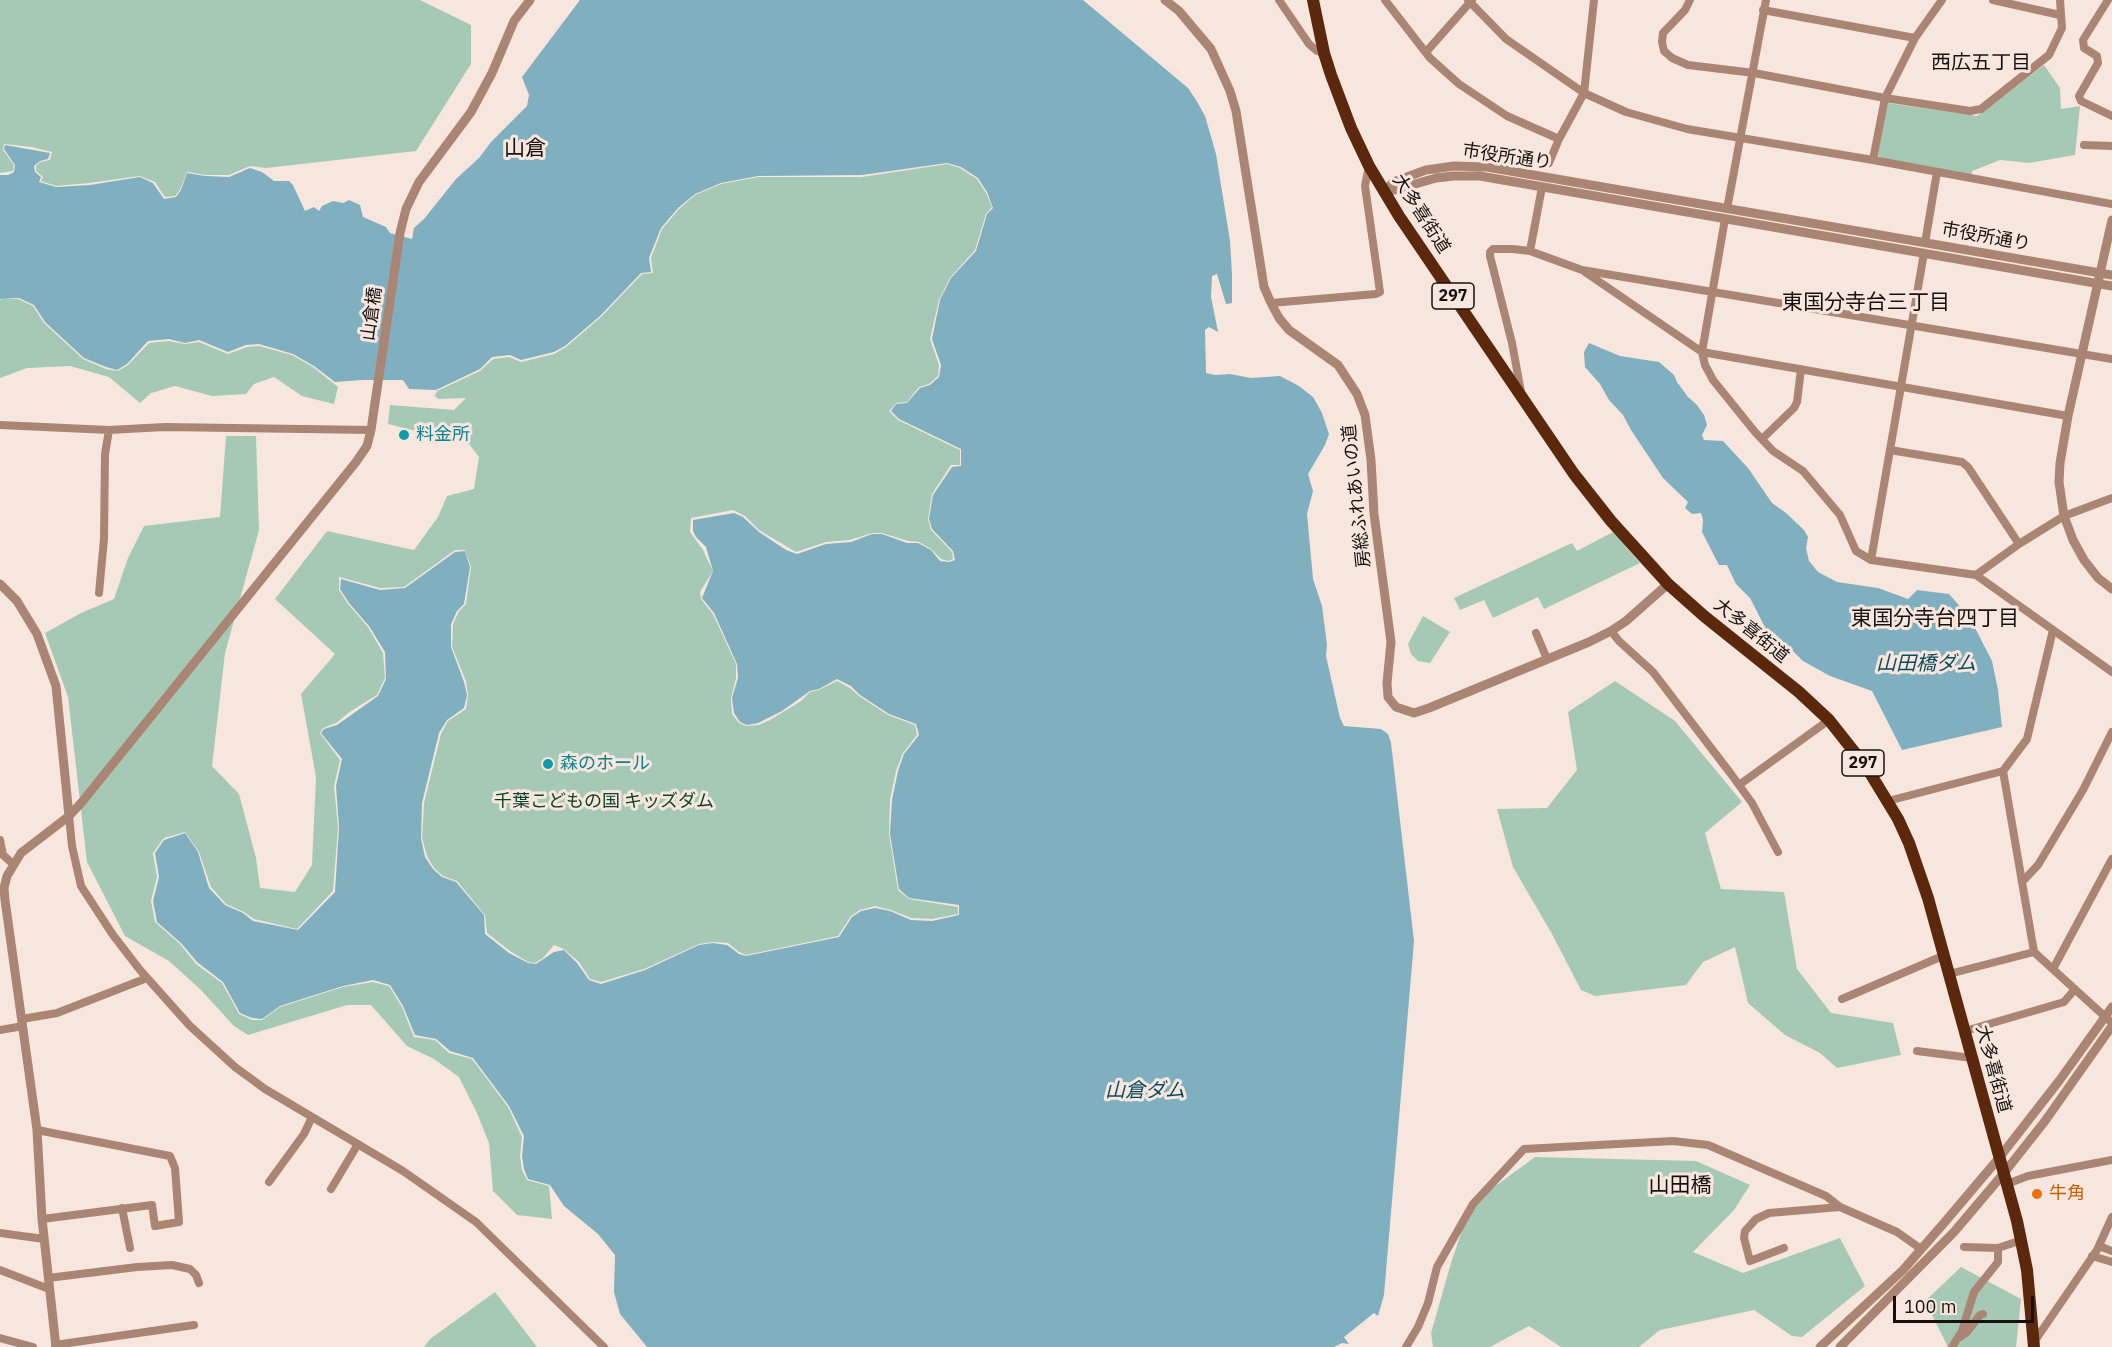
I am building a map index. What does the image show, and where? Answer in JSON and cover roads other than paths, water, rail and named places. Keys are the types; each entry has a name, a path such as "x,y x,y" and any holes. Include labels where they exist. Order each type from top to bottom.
{"highway":[{"name":"大多喜街道","path":"1313,0 1324,53 1351,128 1384,193 1523,399 1601,509 1668,584 1799,692 1829,720 1868,768 1888,801 1909,843 1945,955 2022,1240 2034,1345"}],"street":[{"name":"山倉橋","path":"13,864 31,844 69,816 367,446 376,400 400,233 406,209 418,182 471,112 492,73 514,21 530,0"},
{"name":"房総ふれあいの道","path":"1165,0 1179,11 1210,49 1230,91 1236,111 1264,287 1271,303 1289,330 1338,365 1357,394 1365,416 1374,514 1391,642 1386,683 1388,697 1396,707 1414,713 1611,631 1634,615 1668,584"},
{"path":"1279,0 1309,44 1317,51 1324,53"},
{"path":"1385,0 1426,52 1459,84 1507,117 1559,139"},
{"path":"1549,163 1584,93 1594,0"},
{"path":"1690,0 1685,10 1663,33 1662,42 1664,51 1672,58 1688,65 1754,73 1885,98 1970,111 1981,109 2049,55 2062,28 2060,0"},
{"path":"1766,0 1702,352 1705,365 1713,380 1762,439 1773,451 1803,471 1840,515 1856,551 1871,560 1976,575 2112,672"},
{"path":"1873,160 1885,98 1915,38 1942,0"},
{"path":"1992,0 2060,15"},
{"path":"2110,0 2083,40 2084,48 2097,56 2098,63 2079,96 2081,101 2112,116"},
{"path":"1426,52 1470,1 1506,39 1584,93 1626,112 1687,129 2112,204"},
{"path":"1763,10 1915,38"},
{"path":"2084,145 2112,146"},
{"name":"市役所通り","path":"1384,193 1393,182 1404,177 1426,170 1467,165 1924,254 2112,286"},
{"path":"1271,303 1380,292 1365,186 1369,166"},
{"path":"1925,243 1937,172"},
{"name":"市役所通り","path":"1384,193 1428,180 1453,176 1480,176 1925,243 2112,275"},
{"path":"1530,251 1542,187"},
{"path":"2112,220 2068,416 2059,482 2064,516 2084,560 2098,578 2112,589"},
{"path":"1523,399 1490,252 1493,249 1530,251 1582,270 2112,359"},
{"path":"1871,560 1924,254"},
{"path":"1582,270 1702,352 2068,416"},
{"path":"1762,439 1794,408 1797,402 1801,369"},
{"path":"0,425 109,430 165,427 371,430"},
{"path":"99,592 104,539 105,454 109,430"},
{"path":"1890,450 1962,462 1968,467 2019,544"},
{"path":"1976,575 2019,544 2064,516 2112,498"},
{"path":"1,588 17,601 37,634 56,686 72,846 81,886 113,935 147,978 189,1026 235,1067 265,1089 411,1176 476,1222 604,1347"},
{"path":"1888,801 2003,771 2027,739 2053,630"},
{"path":"1611,631 1653,672 1752,803 1778,852"},
{"path":"1536,633 1547,659"},
{"path":"1738,785 1829,720"},
{"path":"2022,882 2038,865 2050,846 2083,790 2112,732"},
{"path":"2003,771 2034,952 2110,1022"},
{"path":"0,840 3,855 13,864 4,888 37,1130 42,1219 56,1346 194,1325"},
{"path":"2053,969 2112,859"},
{"path":"1949,974 2034,952"},
{"path":"1842,999 1945,955"},
{"path":"0,1030 57,1013 147,978"},
{"path":"1965,1031 2064,1002 2075,990"},
{"path":"1840,1347 2005,1179 2110,1022 2112,1007"},
{"path":"1820,1347 1903,1270 1999,1158 2110,1022"},
{"path":"1917,1051 1972,1058"},
{"path":"269,1182 304,1134 312,1117"},
{"path":"37,1130 170,1156 176,1168 179,1222 155,1226 152,1205 42,1219"},
{"path":"1406,1347 1428,1303 1437,1267 1473,1204 1524,1149 1673,1141 1708,1145 1826,1196 1840,1207 1897,1232 1921,1249"},
{"path":"331,1189 358,1144"},
{"path":"2005,1179 2112,1160"},
{"path":"1784,1248 1750,1261 1744,1238 1745,1231 1756,1219 1769,1213 1840,1207"},
{"path":"122,1208 130,1248"},
{"path":"2034,1345 2092,1256 2112,1217"},
{"path":"0,1233 44,1239"},
{"path":"1964,1247 1998,1248 2022,1240"},
{"path":"2098,1246 2112,1251"},
{"path":"1952,1347 1965,1322 1974,1292 1998,1262 1998,1248"},
{"path":"2092,1256 2112,1262"},
{"path":"0,1270 49,1284 137,1267 172,1265 190,1269 196,1275 199,1283"},
{"path":"1958,1337 1967,1332 1983,1314"},
{"path":"0,1338 33,1347"}],"water":[{"name":"山倉ダム","path":"580,0 1083,0 1188,88 1196,100 1205,116 1216,154 1230,241 1232,274 1232,303 1226,304 1217,274 1212,276 1211,297 1218,332 1209,327 1205,330 1206,373 1251,378 1280,376 1313,397 1322,413 1329,434 1308,474 1313,491 1307,514 1313,579 1322,606 1327,645 1326,656 1340,718 1344,726 1381,729 1388,734 1391,743 1414,941 1384,1295 1378,1316 1374,1313 1344,1337 1349,1344 1342,1343 1334,1347 647,1347 620,1314 614,1292 615,1255 598,1234 564,1206 550,1185 528,1179 522,1156 524,1136 509,1106 473,1058 450,1051 436,1039 415,1035 403,1006 390,985 373,980 343,986 280,1006 262,1019 252,1018 240,1013 223,982 197,962 181,943 157,922 153,901 159,877 155,853 164,840 185,833 198,852 209,888 225,905 243,913 253,921 298,930 335,892 339,827 336,786 342,759 321,733 324,729 337,725 378,696 386,679 385,652 369,626 340,589 341,579 380,590 405,588 455,552 465,551 470,567 464,604 457,611 451,624 451,647 467,695 464,708 447,720 439,733 422,803 421,839 425,857 433,869 442,877 456,882 484,915 485,934 509,953 528,963 536,964 554,952 564,950 589,980 601,984 645,970 699,945 713,943 727,945 746,956 839,937 852,917 861,911 875,908 890,911 911,920 932,921 959,915 959,905 909,898 899,889 890,834 892,800 904,754 919,735 916,724 889,714 860,695 851,686 837,679 819,689 810,691 782,711 758,723 747,725 740,722 734,713 732,698 738,678 737,664 714,613 702,598 713,571 706,547 693,531 693,520 734,513 743,517 759,532 786,550 797,554 826,544 851,542 872,534 882,534 907,543 918,543 931,550 940,561 955,560 953,551 932,529 929,519 933,495 952,467 961,466 961,449 899,419 891,411 896,404 907,403 920,388 930,385 939,377 941,365 932,339 940,300 951,278 976,251 987,214 993,208 978,178 961,167 947,163 862,175 758,176 721,183 695,194 678,208 661,228 649,258 651,272 641,273 600,316 565,346 554,352 521,360 510,355 492,357 480,369 436,390 409,389 403,380 335,382 293,354 259,344 246,345 228,352 199,340 185,343 169,339 148,341 127,364 117,370 84,358 45,322 34,305 19,298 0,299 0,175 14,172 15,165 4,149 5,145 50,153 48,159 34,166 35,172 41,177 39,182 56,187 90,185 140,177 153,183 164,199 176,197 187,173 229,177 250,168 262,172 274,181 289,181 305,211 314,207 319,211 322,206 333,201 343,203 349,200 360,205 363,217 386,227 390,233 412,239 414,228 456,179 479,158 491,142 527,106 529,95 522,77"},
{"name":"山田橋ダム","path":"1589,343 1620,356 1659,362 1674,375 1688,397 1704,415 1707,425 1702,435 1704,440 1723,441 1748,468 1772,503 1804,530 1808,537 1806,548 1809,561 1818,572 1837,582 1878,588 1908,599 1917,590 1949,594 1970,618 1992,661 2002,727 1902,750 1872,691 1830,676 1803,661 1774,633 1769,635 1750,598 1736,584 1727,565 1719,565 1702,532 1701,513 1692,514 1685,508 1688,502 1663,478 1623,415 1585,367 1584,352"}],"place":[{"name":"料金所","path":"404,435"},
{"name":"森のホール","path":"548,764"},
{"name":"牛角","path":"2037,1194"}],"district":[{"name":"西広五丁目","path":"1981,63"},
{"name":"山倉","path":"525,149"},
{"name":"東国分寺台三丁目","path":"1866,303"},
{"name":"東国分寺台四丁目","path":"1935,619"},
{"name":"山田橋","path":"1680,1186"}],"park label":[{"name":"千葉こどもの国 キッズダム","path":"604,802"}]}
